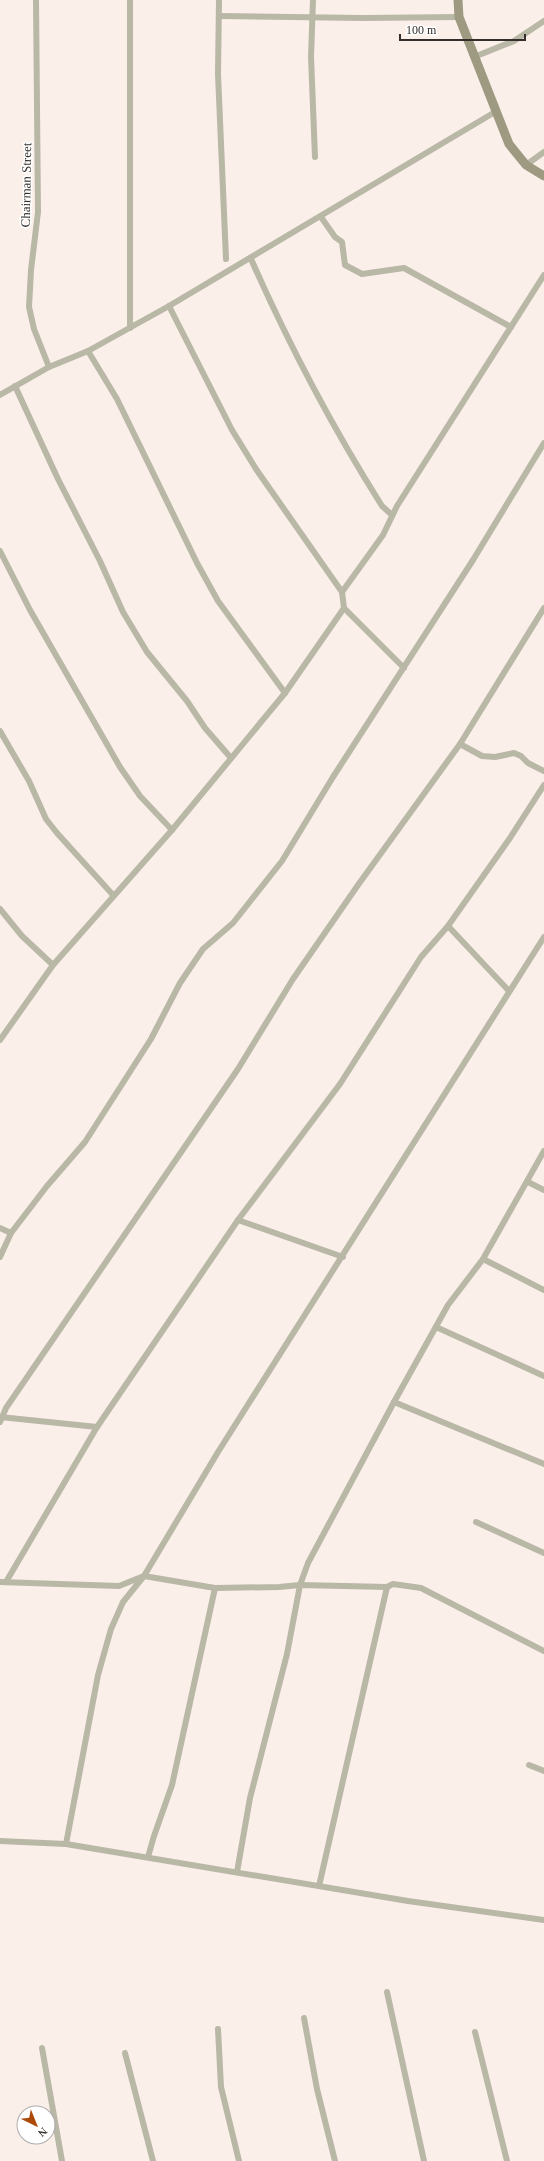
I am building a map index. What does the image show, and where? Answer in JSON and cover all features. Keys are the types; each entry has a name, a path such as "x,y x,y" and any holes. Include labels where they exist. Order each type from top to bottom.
{"street":[{"name":"Chairman Street","path":"36,0 38,212 31,270 29,307 34,329 49,367"},
{"path":"130,0 130,328"},
{"path":"220,0 218,74 226,259"},
{"path":"314,0 311,57 315,157"},
{"path":"458,0 459,17 495,112 509,144 526,165 544,176"},
{"path":"220,16 459,17"},
{"path":"474,57 514,41 544,21"},
{"path":"0,395 49,367 88,351 169,306 251,259 495,112"},
{"path":"526,165 544,152"},
{"path":"321,216 335,237 342,242 345,265 362,274 404,268 511,327"},
{"path":"251,259 273,309 325,412 382,506 392,515"},
{"path":"342,592 383,535 392,515 544,276"},
{"path":"169,306 232,430 256,469 342,592 344,608 404,668"},
{"path":"88,351 117,399 197,563 218,601 285,693"},
{"path":"15,386 58,478 100,561 123,612 147,652 187,701 205,728 231,758"},
{"path":"0,1257 11,1233 47,1186 85,1142 151,1039 180,983 203,949 233,923 282,860 544,444"},
{"path":"0,551 30,610 120,767 140,796 172,830"},
{"path":"0,1040 53,965 113,895 172,830 285,693 344,608"},
{"path":"97,1427 1,1419 6,1408 238,1069 302,966 358,885 460,744 544,608"},
{"path":"0,731 29,781 46,818 57,833 113,895"},
{"path":"460,744 482,756 494,757 514,753 521,756 528,763 544,771"},
{"path":"544,785 510,838 448,926 421,957 340,1084 238,1220 97,1427 3,1582 119,1586 144,1576 215,1588 279,1587 300,1585 388,1587 393,1584 421,1588 544,1651"},
{"path":"0,908 22,936 53,965"},
{"path":"448,926 509,991"},
{"path":"66,1844 98,1675 111,1629 123,1602 144,1576 218,1452 343,1257 544,937"},
{"path":"238,1872 250,1798 287,1654 300,1585 308,1563 448,1305 483,1259 528,1182 544,1151"},
{"path":"528,1182 544,1190"},
{"path":"238,1220 343,1257"},
{"path":"0,1228 11,1233"},
{"path":"483,1259 544,1290"},
{"path":"436,1327 544,1376"},
{"path":"394,1402 544,1464"},
{"path":"476,1522 544,1553"},
{"path":"319,1886 388,1587"},
{"path":"148,1857 172,1785 215,1588"},
{"path":"529,1765 544,1771"},
{"path":"0,1841 66,1844 319,1886 544,1920"},
{"path":"387,1992 424,2161"},
{"path":"304,2018 317,2089 335,2161"},
{"path":"218,2029 221,2087 239,2161"},
{"path":"475,2032 507,2161"},
{"path":"42,2048 62,2161"},
{"path":"125,2053 153,2161"}]}
